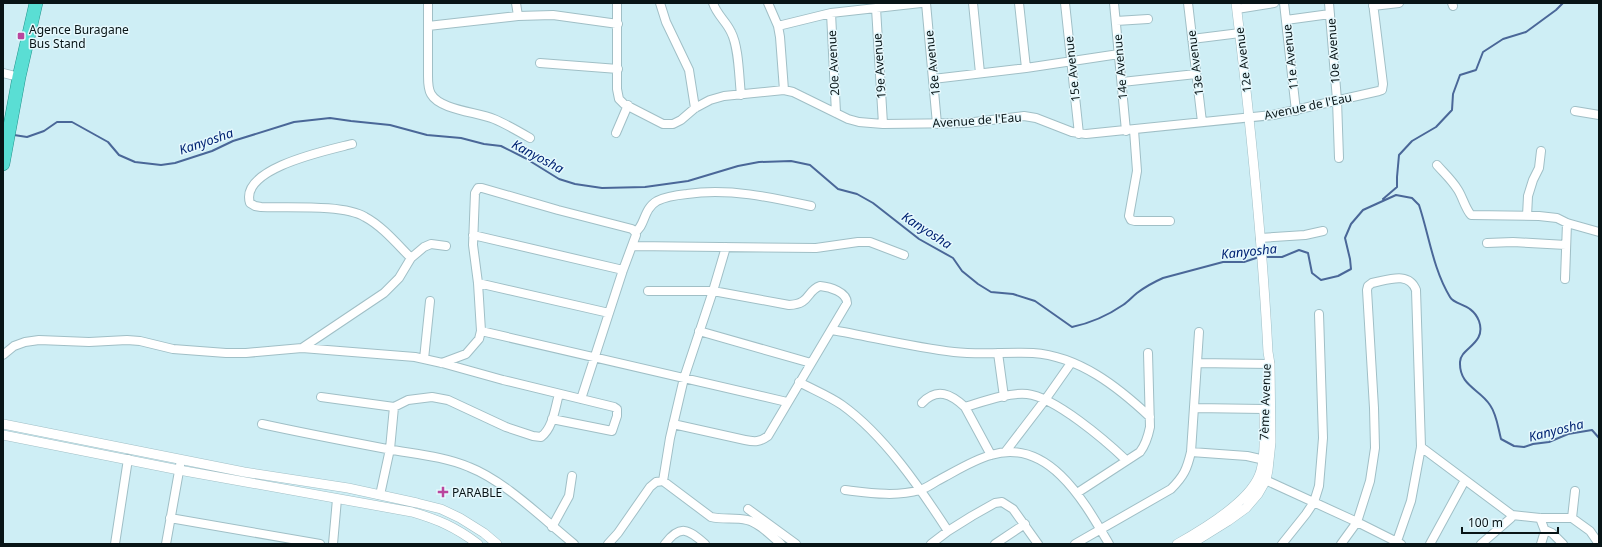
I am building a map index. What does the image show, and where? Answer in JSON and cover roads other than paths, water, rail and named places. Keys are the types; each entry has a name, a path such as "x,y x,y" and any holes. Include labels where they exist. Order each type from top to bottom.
{"highway":[{"path":"3,164 19,77 36,3"}],"street":[{"path":"428,3 428,76 429,88 432,95 440,102 456,109 493,119 530,138"},
{"path":"516,3 518,16"},
{"name":"Avenue de l'Eau","path":"618,3 617,89 619,98 628,105 663,124 673,124 681,120 695,108 710,100 724,96 784,90 797,94 836,113 859,122 883,124 937,124 988,122 1024,116 1036,118 1079,134 1130,131 1296,111 1379,91 1383,87 1373,4"},
{"path":"660,3 666,22 689,70 695,108"},
{"path":"713,3 718,14 728,25 732,34 735,44 741,95"},
{"path":"768,3 778,26 784,90"},
{"path":"778,26 831,13 921,3"},
{"name":"18e Avenue","path":"926,3 937,124"},
{"path":"973,3 980,73"},
{"path":"1019,3 1026,68"},
{"name":"15e Avenue","path":"1065,3 1079,134"},
{"name":"14e Avenue","path":"1114,3 1122,82 1137,171 1129,216 1131,220 1135,221 1170,221"},
{"name":"13e Avenue","path":"1188,3 1202,122"},
{"path":"1237,6 1274,3"},
{"name":"11e Avenue","path":"1284,3 1296,111"},
{"name":"10e Avenue","path":"1329,3 1337,100 1339,158"},
{"path":"1373,4 1399,3"},
{"name":"12e Avenue","path":"1237,6 1250,117 1260,238"},
{"name":"19e Avenue","path":"876,8 883,124"},
{"name":"20e Avenue","path":"831,13 836,113"},
{"path":"1286,20 1330,14"},
{"path":"428,26 518,16 553,15 618,24"},
{"path":"1116,21 1148,19"},
{"path":"1192,39 1240,33"},
{"path":"933,78 1026,68 1119,54"},
{"path":"540,63 618,69"},
{"path":"3,73 19,77"},
{"path":"1122,82 1196,74"},
{"path":"616,133 628,105"},
{"path":"1575,111 1599,115"},
{"path":"352,144 286,163 264,174 250,190 248,198 250,203 261,207 342,209 356,212 366,217 376,225 411,258"},
{"path":"1527,216 1528,196 1532,180 1539,168 1541,151"},
{"path":"1437,165 1451,179 1471,215 1557,218 1567,223 1599,232"},
{"path":"442,363 466,354 480,339 481,330 478,283 473,235 475,193 478,188 632,229 635,232"},
{"path":"635,232 640,228 647,209 656,201 668,196 714,191 763,196 811,206"},
{"path":"1565,279 1567,223"},
{"path":"1260,238 1305,235 1322,231"},
{"path":"581,399 636,235 635,232"},
{"path":"473,235 623,270"},
{"name":"7ème Avenue","path":"1191,544 1228,522 1246,508 1258,494 1262,479 1266,460 1268,352 1264,276 1260,238"},
{"path":"632,246 816,248 870,242 904,255"},
{"path":"1487,243 1513,242 1566,244"},
{"path":"302,348 384,293 399,278 411,258 424,247 431,244 446,246"},
{"path":"663,481 673,424 684,378 713,291 726,246"},
{"path":"1177,544 1213,522 1234,506 1262,479 1358,522 1398,543 1411,501 1421,447 1416,290 1409,280 1404,278 1372,283 1368,286 1367,290 1375,448 1370,481 1358,522 1341,544"},
{"path":"478,283 609,313"},
{"path":"648,291 713,291 790,305 805,301 816,288 820,286 826,287 844,295 847,298 847,303 832,330 799,382 768,436 756,442 673,424"},
{"path":"424,359 430,301"},
{"path":"1282,544 1314,502 1319,486 1323,438 1319,314"},
{"path":"481,330 787,402"},
{"path":"832,330 955,352 1034,353 1052,356 1089,370 1128,397 1150,417"},
{"path":"699,331 811,363"},
{"path":"1075,544 1171,489 1181,479 1187,467 1191,452 1199,332"},
{"path":"3,355 14,346 25,342 38,340 89,342 127,340 140,341 173,349 226,353 246,353 302,348 424,359 617,409 618,416 612,431 552,419"},
{"path":"998,352 1004,397"},
{"path":"1077,493 1140,452 1144,446 1148,436 1150,417 1148,353"},
{"path":"1006,451 1071,363"},
{"path":"1197,363 1268,364"},
{"name":"7ème Avenue","path":"1266,460 1264,409 1268,364"},
{"path":"799,382 841,404 860,419 897,460 921,490 948,531"},
{"path":"321,397 394,407 408,400 432,397 448,400 493,421 533,436 541,437 546,433 552,419 558,394"},
{"path":"922,403 928,396 935,394 943,394 951,397 964,407 991,454"},
{"path":"964,407 1004,397 1026,394 1034,395 1078,420 1126,460"},
{"path":"380,495 390,449 394,407"},
{"path":"1194,408 1264,409"},
{"path":"3,424 181,460 380,495 441,509 460,518 484,533 497,544"},
{"path":"262,424 446,459 470,467 488,476 505,488 574,544"},
{"path":"3,435 179,470 396,509 435,519 455,528 478,544"},
{"path":"1421,447 1512,515 1540,518 1572,518 1590,531 1599,544"},
{"path":"845,490 887,494 898,494 921,490 968,464 991,454 1006,451 1022,452 1038,458 1053,468 1077,493 1109,544"},
{"path":"1191,452 1247,456 1266,460"},
{"path":"115,544 128,459"},
{"path":"166,544 181,460"},
{"path":"552,526 570,496 572,476"},
{"path":"1430,544 1465,480"},
{"path":"608,544 618,533 650,487 656,482 663,481 711,517 720,519 748,520 757,525 781,544"},
{"path":"1572,518 1575,491"},
{"path":"333,544 337,499"},
{"path":"931,544 948,531 995,503 1002,502 1013,509 1038,544"},
{"path":"748,509 796,544"},
{"path":"1481,544 1511,518 1512,515"},
{"path":"170,518 283,541 320,544"},
{"path":"1540,518 1545,530 1541,544"},
{"path":"995,544 1024,524"},
{"path":"665,544 677,532 683,530 691,533 705,544"},
{"path":"1545,530 1552,533 1563,544"}],"waterway":[{"path":"1383,199 1397,187 1399,155 1412,141 1436,127 1452,110 1453,94 1460,75 1476,70 1483,52 1503,39 1526,32 1563,3"},
{"name":"Kanyosha","path":"14,135 27,137 44,131 57,122 72,122 108,142 119,155 135,162 161,165 175,163 212,151 233,141 294,122 330,118 390,125 427,135 461,138 484,144 501,146 525,158 559,179 575,184 602,188 645,187 688,181 738,166 759,162 791,161 810,165 838,189 857,194 873,203 919,239 953,258 962,271 991,292 1013,294 1035,301 1072,327 1099,319 1111,313 1125,304 1137,293 1163,278 1223,262 1244,262 1259,257"},
{"name":"Kanyosha","path":"1264,257 1282,257 1299,250 1308,253 1312,273 1321,280 1338,276 1351,269 1345,238 1351,224 1363,210 1396,195 1412,198 1419,205 1435,263 1444,286 1452,300 1472,311 1479,321 1479,335 1477,340 1461,357 1461,370 1466,382 1490,405 1496,417 1501,439 1514,446 1524,447 1549,442 1568,434 1592,430 1599,438"}],"place":[{"name":"Agence Buragane Bus Stand","path":"21,36"},
{"name":"PARABLE","path":"443,492"}]}
